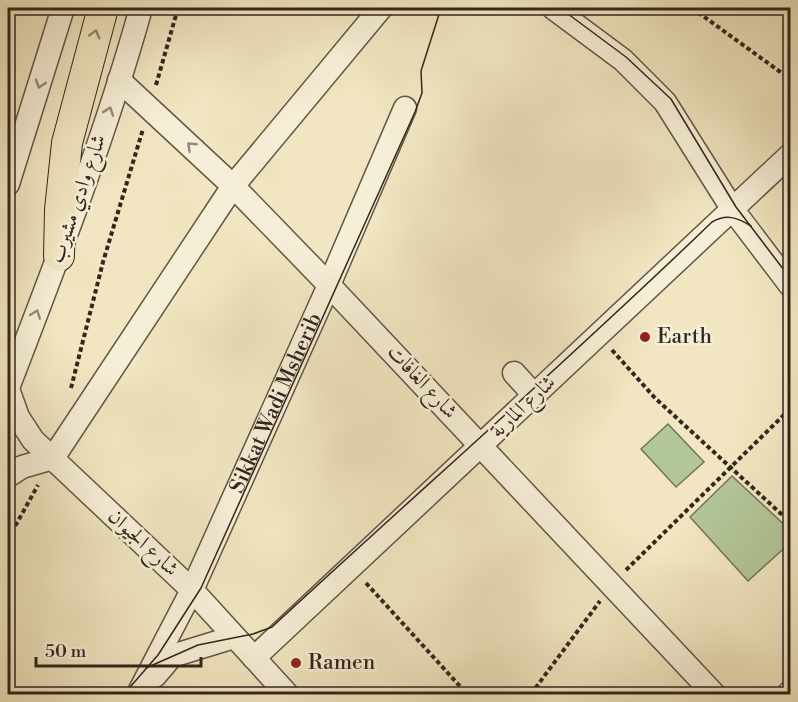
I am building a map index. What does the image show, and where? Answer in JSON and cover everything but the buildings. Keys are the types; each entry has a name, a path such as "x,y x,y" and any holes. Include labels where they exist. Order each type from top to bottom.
{"main road":[{"path":"59,256 60,210 67,143 103,8"}],"street":[{"path":"8,184 63,8"},
{"name":"شارع وادي مشيرب","path":"8,389 59,256 141,8"},
{"path":"8,476 22,467 53,458 233,186 381,8"},
{"path":"553,8 623,60 665,102 733,210 790,285"},
{"name":"شارع الغافات","path":"119,80 233,186 329,285 714,694"},
{"name":"Sikkat Wadi Msherib","path":"138,694 192,590 329,285 405,108"},
{"name":"شارع المارية","path":"254,658 790,154"},
{"path":"514,373 535,396"},
{"name":"شارع الجيوان","path":"8,389 24,429 192,590 287,694"},
{"name":"Sikkat Wadi Msherib","path":"138,694 172,656 234,637"}],"path":[{"path":"71,389 103,262 178,8"},
{"path":"692,8 790,79"},
{"path":"599,335 655,398 790,522"},
{"path":"531,694 612,584 790,409"},
{"path":"8,539 53,458"},
{"path":"351,567 467,694"}],"green space":[{"path":"668,424 704,462 676,487 641,449"},
{"path":"732,476 790,530 790,543 748,581 690,517"}],"tram line":[{"path":"124,694 158,655 201,588 415,112 422,93 421,71 441,8"},
{"path":"560,8 626,57 671,99 736,207 790,278"},
{"path":"146,668 198,645 253,634 272,627 548,376 712,222 722,218 732,218 751,226"}],"place":[{"name":"Earth","path":"645,337"},
{"name":"Ramen","path":"296,663"}]}
